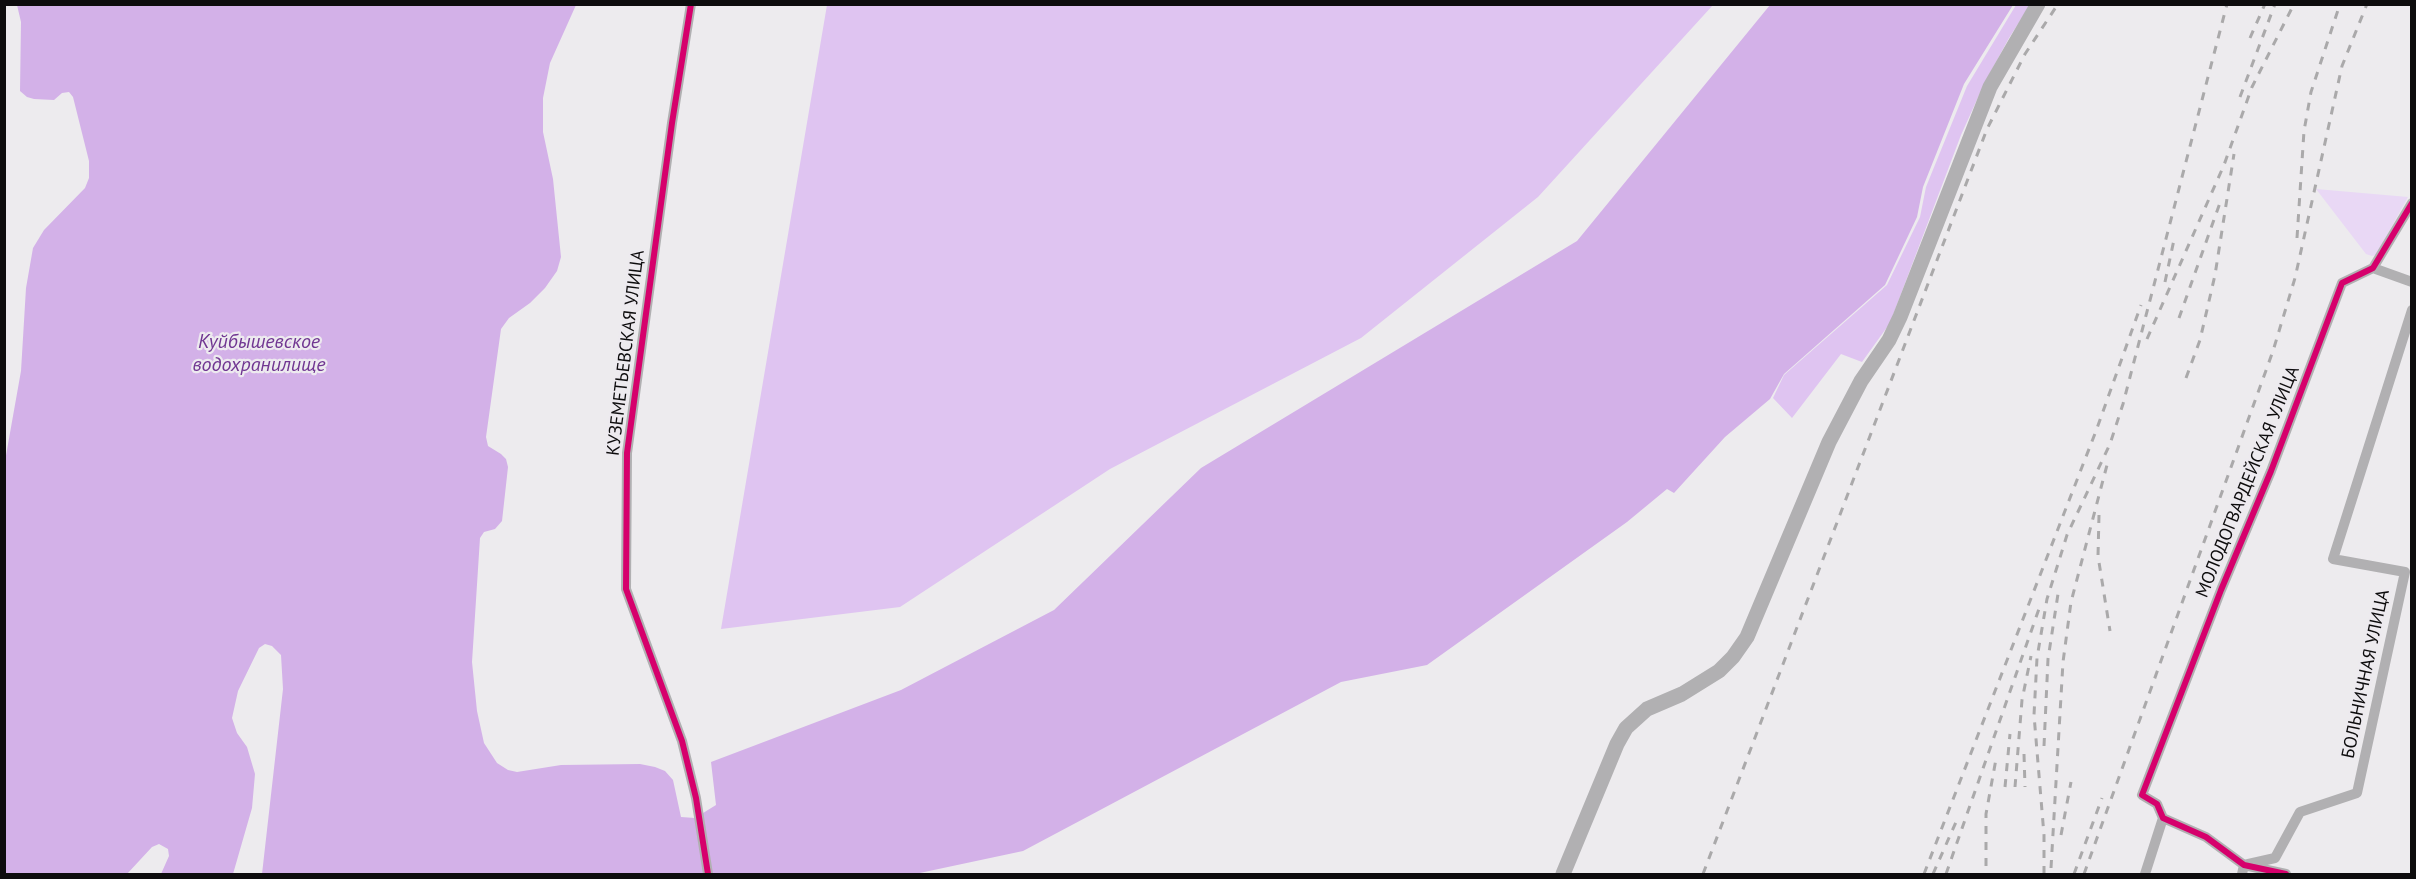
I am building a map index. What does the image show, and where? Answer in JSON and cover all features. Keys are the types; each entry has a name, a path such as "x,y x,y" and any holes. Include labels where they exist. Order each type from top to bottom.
{"main road":[{"path":"1563,874 1617,744 1626,728 1647,709 1689,690 1719,671 1733,657 1747,637 1829,442 1861,381 1889,340 1900,318 1990,87 2038,4"}],"street":[{"name":"КУЗЕМЕТЬЕВСКАЯ УЛИЦА","path":"691,4 672,123 627,453 626,589 682,741 696,798 708,874"},
{"path":"2412,203 2373,268 2412,282"},
{"name":"МОЛОДОГВАРДЕЙСКАЯ УЛИЦА","path":"2163,818 2157,804 2142,795 2221,590 2271,471 2342,283 2373,268"},
{"name":"БОЛЬНИЧНАЯ УЛИЦА","path":"2243,870 2275,858 2300,812 2357,794 2405,572 2333,559 2412,310"},
{"path":"2145,874 2163,818 2206,837 2243,870 2286,874"}],"shaded area":[{"path":"827,4 1713,5 1538,197 1361,338 1110,469 900,607 721,629"},
{"path":"2016,5 2030,5 1984,84 1961,135 1890,323 1862,362 1841,354 1792,418 1773,398 1784,375 1887,285 1920,217 1926,187 1967,86"},
{"path":"2316,189 2408,197 2376,255 2372,256 2366,254"}],"water":[{"name":"Куйбышевское водохранилище","path":"17,5 576,5 550,63 543,98 543,132 553,179 561,257 557,271 545,288 530,303 509,318 501,329 486,437 488,446 506,459 508,467 502,521 495,529 484,532 480,538 472,662 477,711 484,743 497,763 508,770 517,772 561,765 640,764 655,767 665,771 673,780 681,817 695,818 716,805 711,762 901,690 1054,610 1201,468 1577,241 1770,5 2013,5 1964,84 1923,187 1917,217 1885,285 1784,374 1770,399 1725,437 1674,493 1667,489 1627,522 1427,665 1341,682 1023,851 915,874 262,874 283,689 281,655 272,646 265,644 259,648 238,691 232,718 237,733 247,747 255,774 252,808 233,874 161,874 169,856 168,849 159,844 152,847 127,874 5,874 5,461 21,371 26,288 33,248 44,230 85,188 89,178 89,161 73,97 69,92 62,93 54,100 34,99 20,91 21,22"}],"railway":[{"path":"1703,874 1987,129 2025,54 2058,4"},
{"path":"2044,874 2044,835 2034,715 2037,658 2047,599 2067,535 2110,444 2123,404 2227,4"},
{"path":"2250,38 2265,4"},
{"path":"2240,97 2275,4"},
{"path":"2147,339 2224,165 2252,87 2294,4"},
{"path":"2297,238 2304,131 2311,92 2340,4"},
{"path":"2084,874 2273,351 2295,278 2342,66 2367,4"},
{"path":"2186,378 2200,340 2215,275 2234,154"},
{"path":"2179,318 2221,200"},
{"path":"2165,282 2175,235"},
{"path":"1924,874 2096,431 2141,305"},
{"path":"2051,868 2063,662 2071,602 2107,465"},
{"path":"2099,515 2098,556 2110,631"},
{"path":"2044,746 2048,659 2058,594"},
{"path":"1946,874 2040,606"},
{"path":"2015,787 2022,700 2031,656"},
{"path":"2005,787 2010,734"},
{"path":"2024,754 2025,787"},
{"path":"1986,866 1986,814 1996,759"},
{"path":"2061,835 2071,782"},
{"path":"2074,874 2102,798"},
{"path":"1933,874 1956,822"}],"cycle path":[{"path":"691,4 672,123 627,453 626,589 682,741 696,798 708,874"},
{"path":"2286,874 2244,865 2206,837 2163,818 2157,804 2142,795 2221,590 2271,471 2342,283 2373,268 2412,203"}]}
